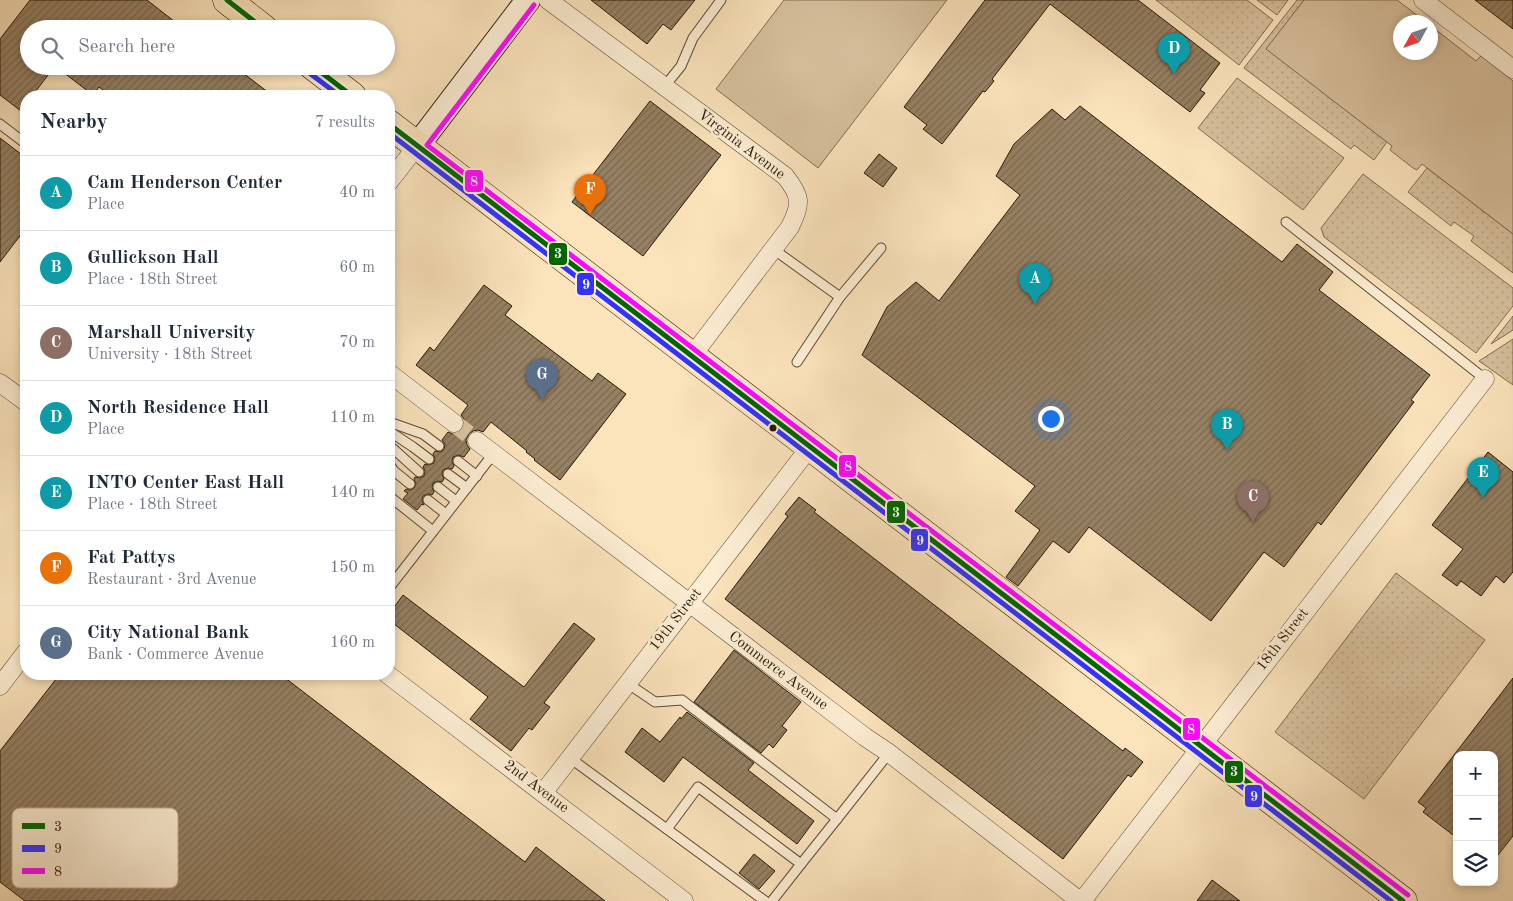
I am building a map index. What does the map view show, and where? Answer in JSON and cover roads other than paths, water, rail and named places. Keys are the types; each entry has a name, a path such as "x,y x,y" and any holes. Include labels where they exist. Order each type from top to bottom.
{"main road":[{"path":"227,0 253,20"},
{"path":"416,146 528,0"},
{"path":"325,75 344,90"},
{"path":"395,129 1403,901"}],"street":[{"name":"Virginia Avenue","path":"548,0 785,176 796,190 798,201 796,214 790,227 692,356"},
{"path":"1423,0 1513,69"},
{"path":"395,174 416,146"},
{"path":"395,378 454,423"},
{"name":"18th Street","path":"1081,901 1485,379"},
{"path":"0,383 20,398"},
{"name":"Commerce Avenue","path":"477,441 1081,901"},
{"name":"19th Street","path":"543,793 810,447"},
{"path":"0,686 20,660"},
{"name":"2nd Avenue","path":"395,680 684,901"}],"lane":[{"path":"664,87 681,66 693,38 721,0"},
{"path":"0,124 20,139"},
{"path":"1286,222 1485,379"},
{"path":"797,362 840,297 881,248"},
{"path":"773,249 840,297"},
{"path":"395,424 423,434 439,446"},
{"path":"395,435 429,459"},
{"path":"395,450 419,472"},
{"path":"395,580 494,453"},
{"path":"458,461 476,476"},
{"path":"395,473 410,484"},
{"path":"448,474 466,488"},
{"path":"438,487 456,501"},
{"path":"428,500 446,514"},
{"path":"395,501 433,531"},
{"path":"627,684 656,702 682,700 837,819"},
{"path":"772,901 889,753"},
{"path":"570,758 765,901"},
{"path":"667,828 698,787 801,864"}],"tunnel":[{"path":"454,423 477,441"}],"place":[{"name":"North Residence Hall","path":"1174,74"},
{"name":"Fat Pattys","path":"590,215"},
{"name":"Cam Henderson Center","path":"1035,304"},
{"name":"City National Bank","path":"542,400"},
{"name":"Gullickson Hall","path":"1227,450"},
{"name":"INTO Center East Hall","path":"1483,498"},
{"name":"Marshall University","path":"1253,522"}]}
